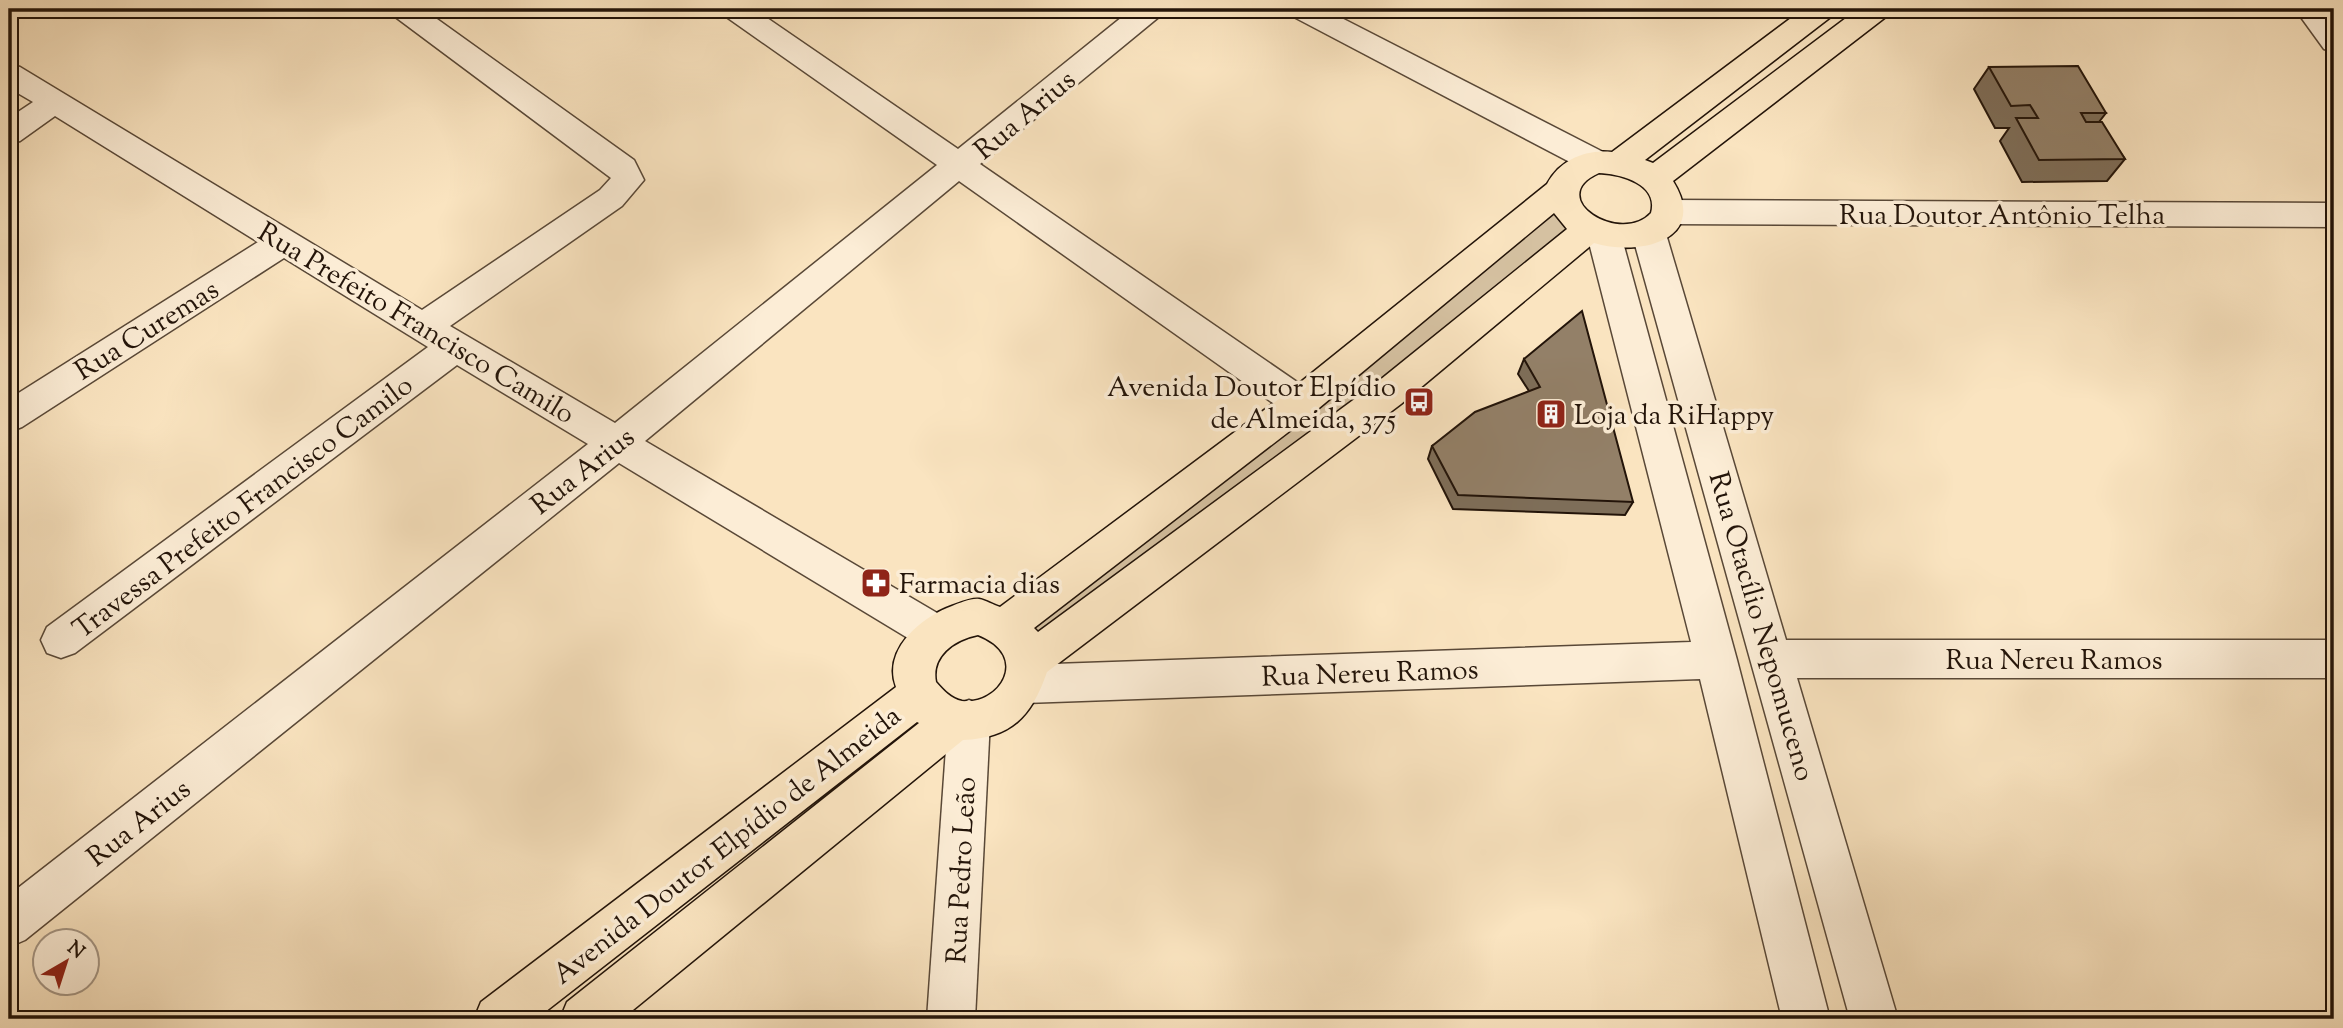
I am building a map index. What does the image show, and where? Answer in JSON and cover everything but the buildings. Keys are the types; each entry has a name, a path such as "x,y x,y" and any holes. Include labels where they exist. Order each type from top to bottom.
{"main road":[{"path":"1607,163 1644,172 1654,179 1669,201 1659,223 1635,237 1597,232 1579,223 1565,207 1562,190 1564,180 1572,172 1607,163 1822,9"},
{"path":"1654,179 1877,9"},
{"path":"1007,625 1300,403 1562,190"},
{"path":"1027,673 1022,641 1007,625 978,617 962,618 935,633 924,643 918,656 916,681 920,694 935,710 963,720 987,718 1003,710 1016,698 1027,673 1597,232"},
{"name":"Avenida Doutor Elpídio de Almeida","path":"498,1019 920,694"},
{"name":"Avenida Doutor Elpídio de Almeida","path":"584,1019 963,720"}],"street":[{"path":"404,9 623,168 628,180 611,198 423,327"},
{"path":"735,9 1300,403"},
{"name":"Rua Arius","path":"9,924 618,442 1150,9"},
{"path":"1302,9 1607,163"},
{"path":"2309,9 2334,42"},
{"name":"Rua Prefeito Francisco Camilo","path":"9,74 423,327 935,633"},
{"path":"9,133 55,102"},
{"name":"Rua Doutor Antônio Telha","path":"1659,223 2334,215"},
{"name":"Rua Otacílio Nepomuceno","path":"1659,223 1773,659 1874,1019"},
{"name":"Rua Otacílio Nepomuceno","path":"1597,232 1716,660 1806,1019"},
{"name":"Rua Curemas","path":"9,416 284,242"},
{"name":"Travessa Prefeito Francisco Camilo","path":"61,640 456,346"},
{"name":"Rua Nereu Ramos","path":"1773,659 2334,659"},
{"name":"Rua Nereu Ramos","path":"1027,673 1716,660"},
{"name":"Rua Pedro Leão","path":"951,1019 963,720"}],"shaded area":[{"path":"1552,209 1575,229 1152,561 1036,646 1020,622"}],"place":[{"name":"Avenida Doutor Elpídio de Almeida, 375","path":"1419,402"},
{"name":"Loja da RiHappy","path":"1551,414"},
{"name":"Farmacia dias","path":"876,583"}]}
